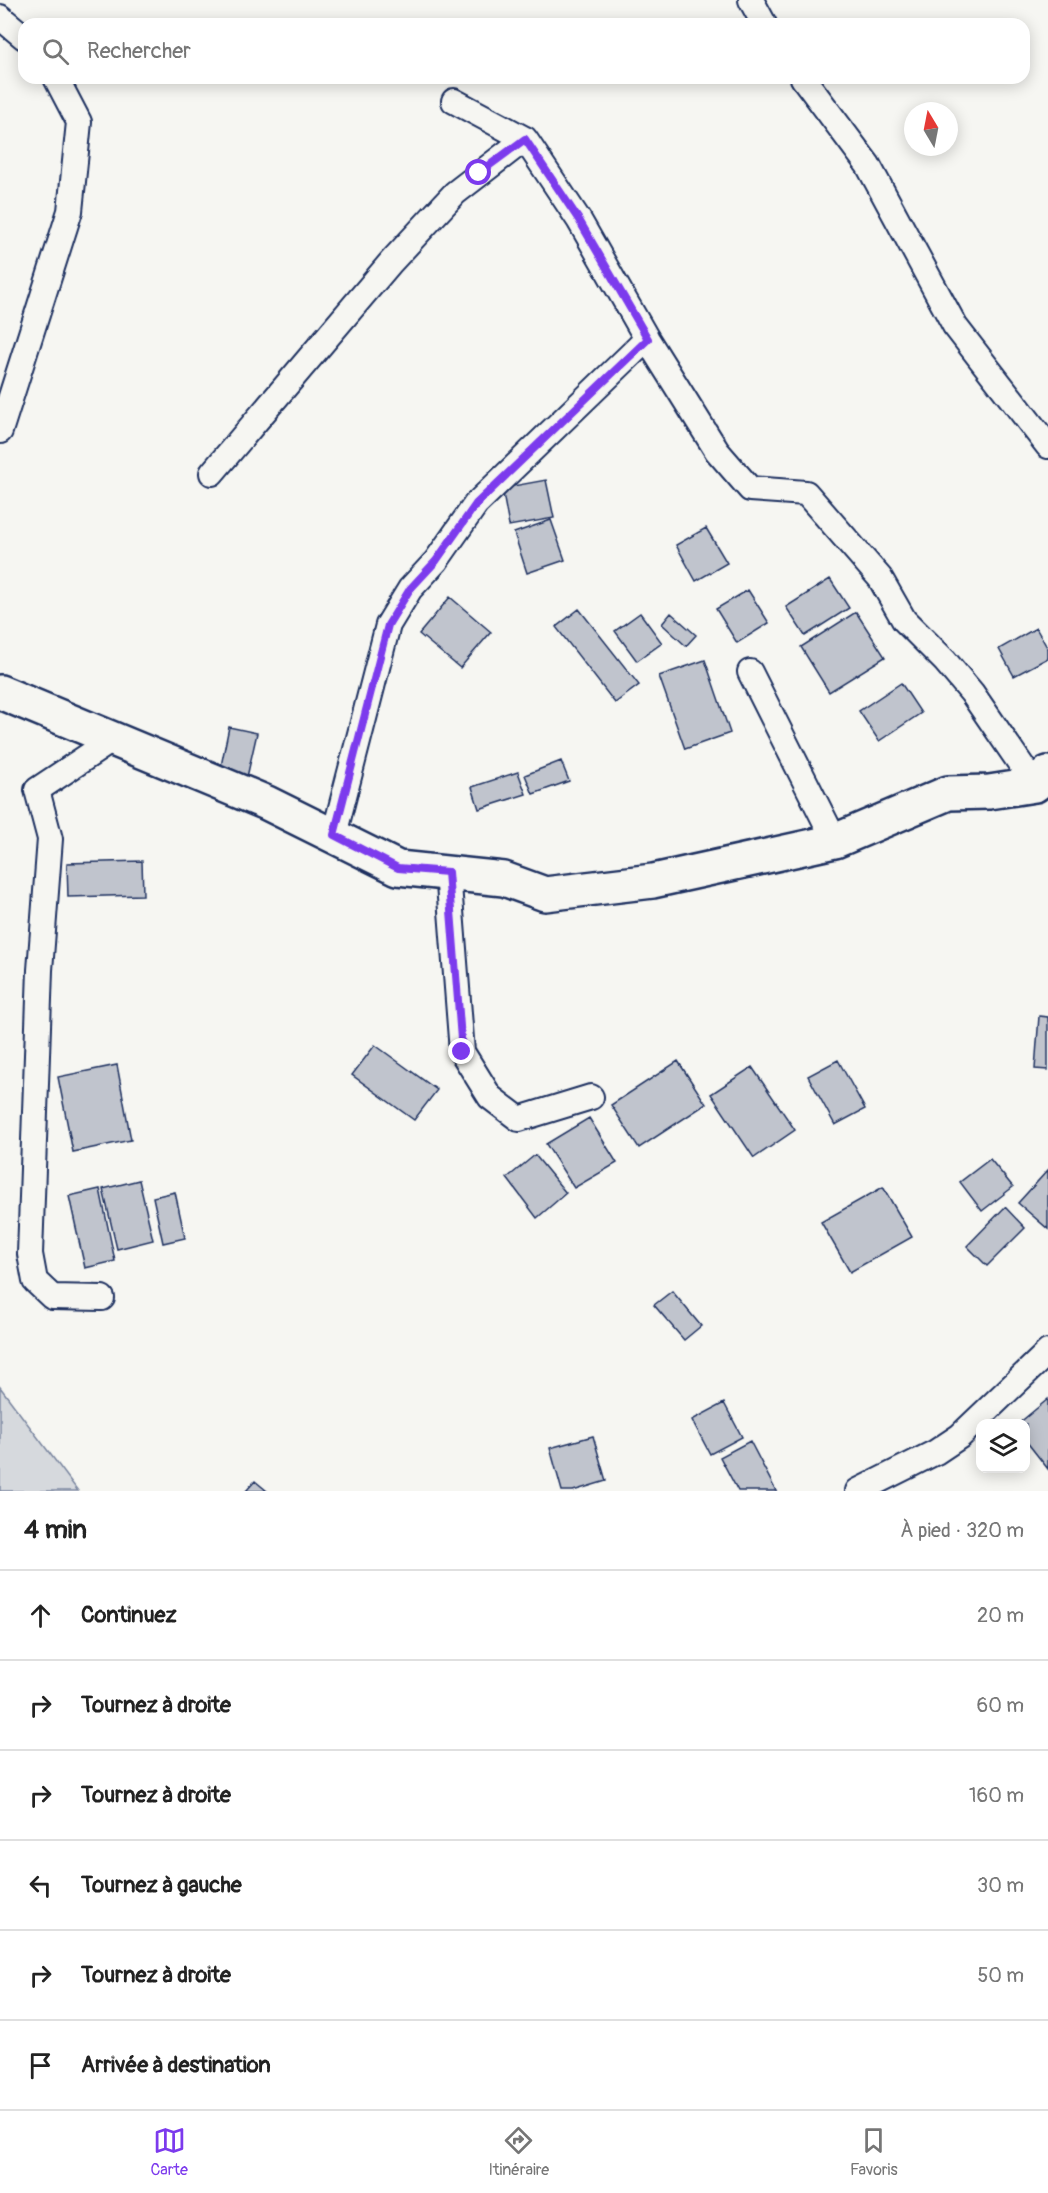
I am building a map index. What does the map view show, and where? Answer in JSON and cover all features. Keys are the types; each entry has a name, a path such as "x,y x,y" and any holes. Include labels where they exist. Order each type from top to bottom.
{"street":[{"path":"751,0 761,18"},
{"path":"0,17 18,32"},
{"path":"0,431 70,211 79,123 59,84"},
{"path":"807,84 868,165 955,326 1048,446"},
{"path":"0,692 267,803 398,868 504,879 545,894 653,881 835,841 948,793 989,792 1042,779 945,661 904,620 880,578 806,494 750,489 717,451 579,220 525,139 454,101"},
{"path":"212,473 392,262 455,194 525,139"},
{"path":"334,835 388,625 405,598 436,561 476,504 648,339"},
{"path":"750,672 835,841"},
{"path":"102,1298 52,1297 35,1281 30,1254 40,970 50,838 37,790 112,740"},
{"path":"448,872 462,1052 490,1097 519,1119 591,1097"},
{"path":"858,1491 936,1452 960,1436 1048,1352"}],"shaded area":[{"path":"0,1387 78,1491 0,1491"}],"building":[{"path":"546,480 554,518 509,526 502,488"},
{"path":"551,520 565,560 527,573 514,533"},
{"path":"706,528 727,563 696,581 676,545"},
{"path":"830,579 849,608 805,636 786,607"},
{"path":"748,590 769,623 737,643 716,609"},
{"path":"450,597 491,632 460,668 419,634"},
{"path":"579,609 639,685 615,703 556,627"},
{"path":"856,612 885,657 829,692 801,647"},
{"path":"640,613 662,643 637,661 615,631"},
{"path":"671,613 696,635 686,646 662,624"},
{"path":"1036,628 1048,649 1048,658 1014,676 999,649"},
{"path":"705,660 730,733 685,749 659,676"},
{"path":"901,683 921,713 879,741 859,711"},
{"path":"229,727 257,733 247,777 220,771"},
{"path":"561,761 569,781 533,794 525,775"},
{"path":"518,772 526,794 479,809 472,787"},
{"path":"142,861 143,895 68,897 67,863"},
{"path":"1039,1016 1048,1017 1048,1070 1035,1069"},
{"path":"375,1045 437,1090 414,1120 352,1075"},
{"path":"838,1060 865,1109 835,1125 808,1076"},
{"path":"678,1061 706,1104 639,1148 611,1105"},
{"path":"117,1065 131,1140 73,1152 58,1077"},
{"path":"752,1067 795,1130 754,1158 711,1094"},
{"path":"589,1118 617,1163 574,1188 546,1144"},
{"path":"535,1155 566,1193 537,1218 507,1178"},
{"path":"990,1159 1013,1187 982,1211 960,1182"},
{"path":"1048,1170 1048,1229 1018,1203"},
{"path":"139,1180 153,1240 117,1249 103,1189"},
{"path":"883,1187 912,1237 850,1272 821,1222"},
{"path":"100,1189 115,1261 85,1268 69,1196"},
{"path":"175,1192 185,1238 163,1243 153,1197"},
{"path":"1005,1207 1025,1228 987,1266 967,1246"},
{"path":"672,1291 701,1326 684,1340 654,1305"},
{"path":"1048,1399 1048,1469 1030,1446 1030,1419 1024,1419"},
{"path":"724,1403 742,1437 710,1454 692,1420"},
{"path":"593,1436 606,1481 573,1491 562,1491 550,1448"},
{"path":"750,1441 776,1491 738,1491 720,1457"},
{"path":"255,1481 267,1491 246,1491"}],"route":[{"path":"462,1052 448,872 398,868 334,835 388,625 410,589 436,561 476,504 648,339 579,220 525,139 479,173"}]}
